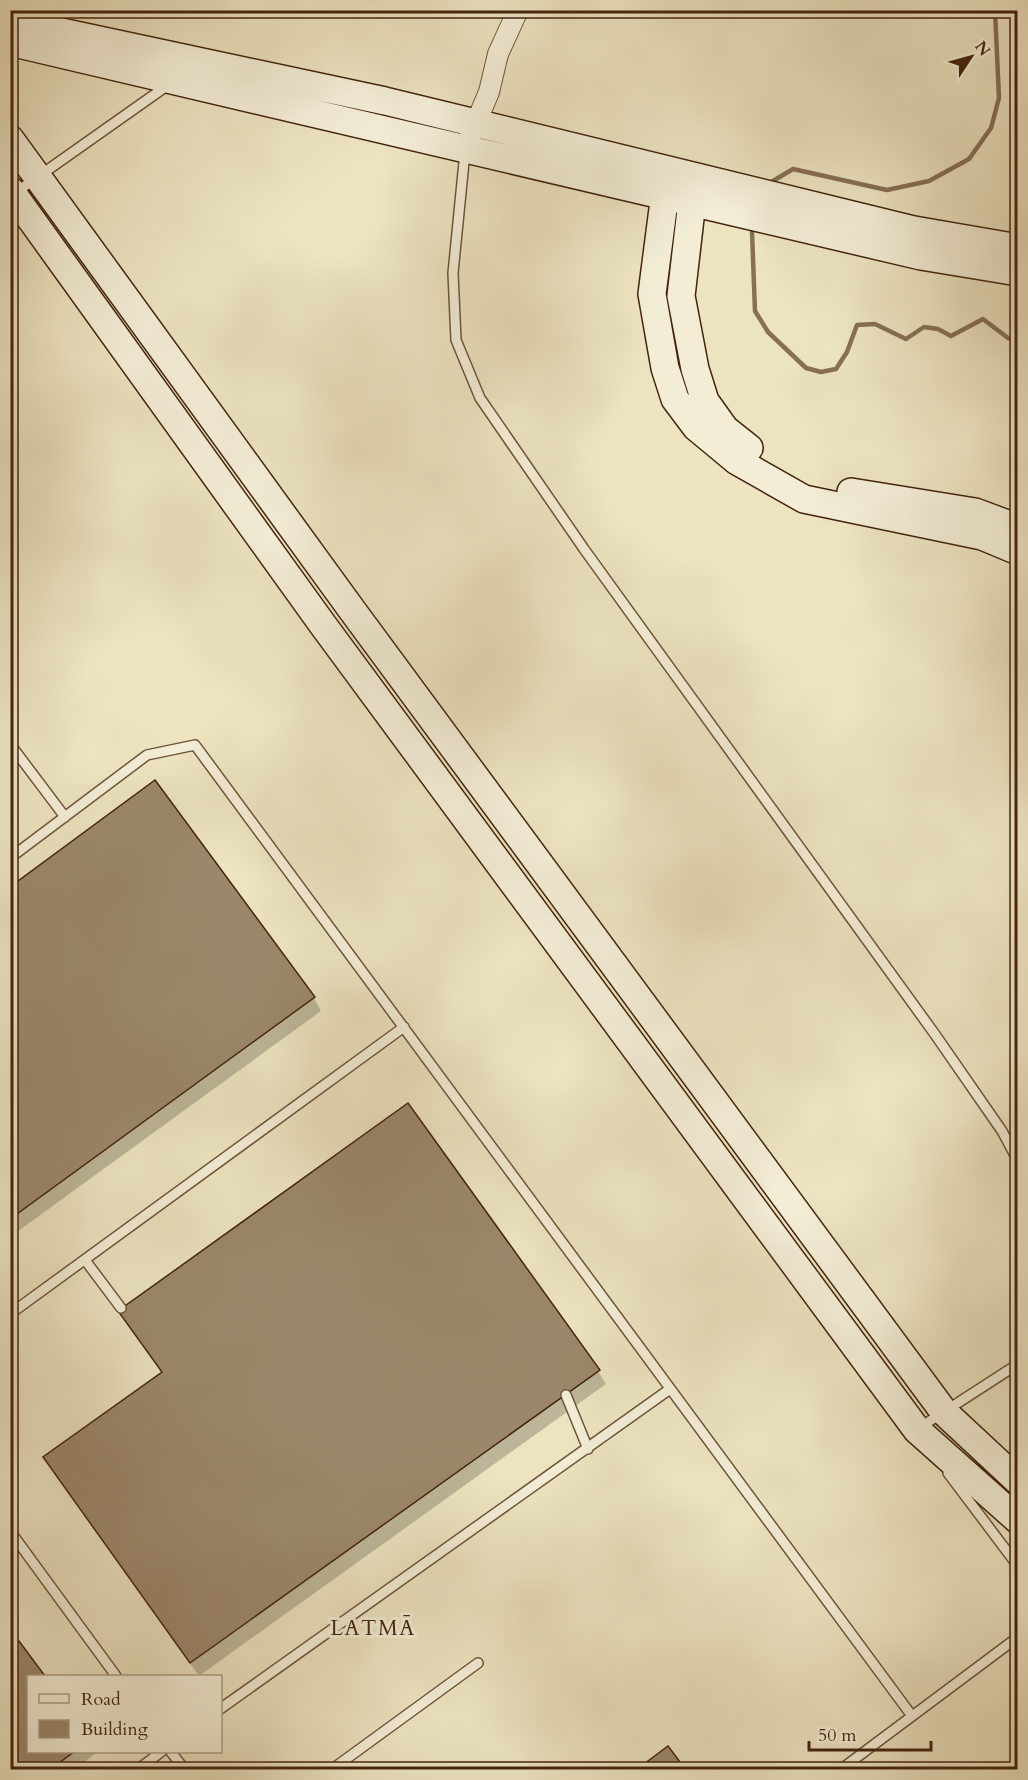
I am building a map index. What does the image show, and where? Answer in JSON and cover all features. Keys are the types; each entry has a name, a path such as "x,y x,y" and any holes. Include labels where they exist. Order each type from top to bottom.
{"street":[{"path":"465,149 489,92 498,54 518,10"},
{"path":"10,21 119,42 474,123 667,183"},
{"path":"10,42 176,79 465,149 667,183 784,210 1017,248"},
{"path":"10,139 352,610 944,1412 1017,1480"},
{"path":"667,183 652,294 665,368 675,399 696,427 737,461 804,500 982,536 1017,550"},
{"path":"694,189 681,296 695,369 705,401 725,429 766,463 797,482 975,512 1017,528"},
{"path":"12,194 323,625 917,1430 1017,1520"},
{"path":"784,210 921,255 1017,272"}],"lane":[{"path":"12,194 176,79"},
{"path":"465,149 453,273 456,340 480,399 584,549 934,1034 1002,1131 1017,1161"},
{"path":"10,744 65,818"},
{"path":"10,858 147,755 195,745 912,1716"},
{"path":"10,1314 404,1027"},
{"path":"85,1260 121,1308"},
{"path":"1017,1364 917,1430 1017,1566"},
{"path":"222,1708 670,1389"},
{"path":"566,1395 588,1449"},
{"path":"10,1531 115,1675"},
{"path":"840,1770 1017,1637"},
{"path":"331,1770 478,1663"},
{"path":"137,1770 160,1753"},
{"path":"172,1753 185,1770"}],"building":[{"path":"155,780 315,997 10,1219 10,887"},
{"path":"408,1103 600,1370 190,1663 43,1457 162,1372 118,1311"},
{"path":"10,1629 44,1675 27,1675 27,1753 73,1753 49,1770 10,1770"},
{"path":"668,1746 686,1770 636,1770"}],"waterway":[{"path":"768,184 793,169 887,190 929,181 969,159 991,128 999,98 995,10"},
{"path":"754,226 752,232 755,311 768,332 806,368 821,372 836,369 847,352 857,325 875,324 906,339 924,327 938,329 951,336 983,319 1008,338 1018,341"}],"district":[{"name":"LATMĀ","path":"373,1628"}]}
